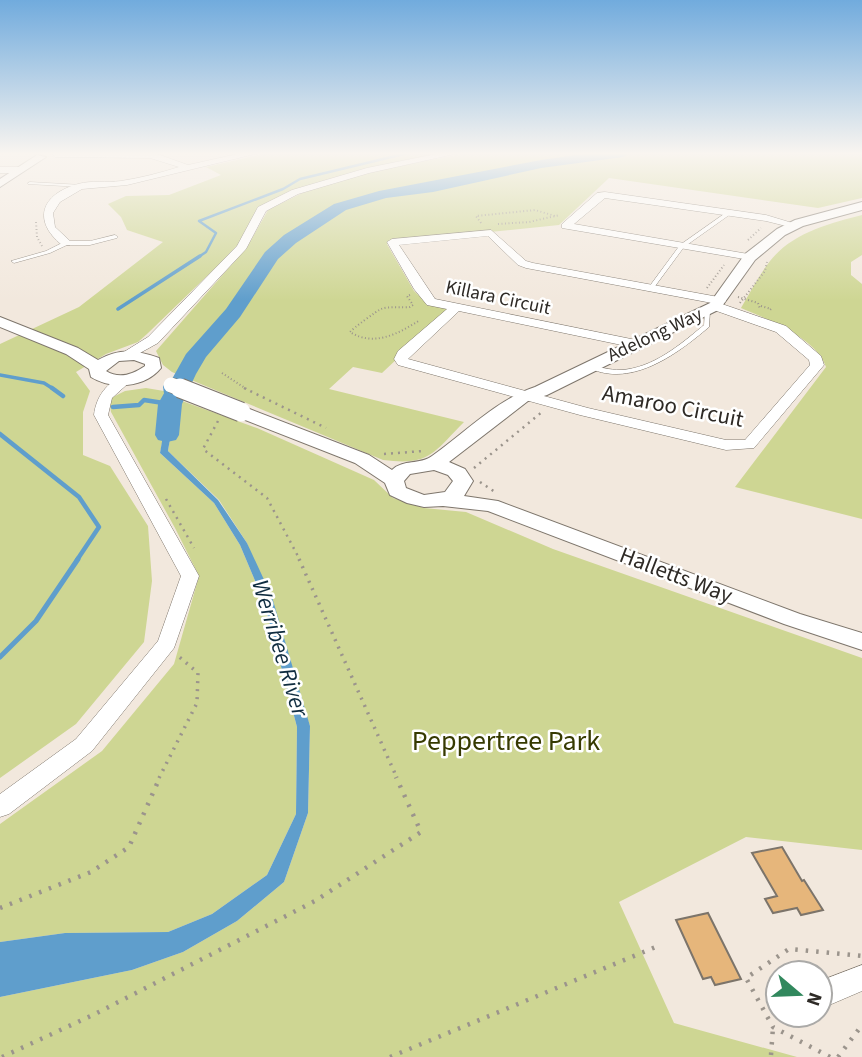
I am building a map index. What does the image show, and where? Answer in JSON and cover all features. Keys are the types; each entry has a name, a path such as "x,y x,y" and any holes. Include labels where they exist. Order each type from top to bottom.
{"street":[{"path":"55,202 48,210 46,219 50,230 66,243"},
{"path":"0,807 83,745 167,643 190,576 101,415 103,380 120,356 153,340 242,247 262,209 275,202"},
{"path":"592,202 566,226 750,257"},
{"path":"655,202 786,223"},
{"name":"Adelong Way","path":"443,499 459,491 463,461 532,401 588,366 636,344 710,304 750,257 786,223 862,206"},
{"name":"Killara Circuit","path":"636,344 432,302 424,294 392,242 491,233 522,263 651,288 710,304"},
{"name":"Amaroo Circuit","path":"532,401 726,444 749,445 817,365 816,359 781,329 710,304"},
{"path":"456,308 403,354 403,362 532,401"},
{"path":"0,322 72,351 120,356 151,363 171,385"},
{"path":"130,379 151,363 153,340"},
{"path":"72,351 103,380 130,379 171,385 367,461 394,480 404,469 413,465"},
{"name":"Adelong Way","path":"434,464 522,397 532,401"},
{"path":"367,461 434,464"},
{"name":"Halletts Way","path":"434,464 453,469 461,480 491,505"},
{"name":"Halletts Way","path":"394,480 397,491 403,496 422,501 443,499 491,505 862,642"},
{"path":"834,989 862,978"}],"lane":[{"path":"651,288 682,246 729,213"},
{"path":"13,261 48,253 66,243 90,243 115,237"},
{"path":"588,366 612,373 633,372 681,348 707,326 710,304"}],"path":[{"path":"488,224 476,219 476,216 535,210 555,216"},
{"path":"496,224 529,222 555,216 577,216"},
{"path":"710,304 732,254 765,225 786,223"},
{"path":"424,294 407,296 413,305 410,307 376,312 350,332 363,339 376,340 394,335 421,320 442,320"},
{"path":"744,298 761,306"},
{"path":"222,373 239,386 328,429"},
{"path":"2,1057 96,1013 316,901 421,832 288,534 267,498 203,449 219,418"},
{"path":"390,1057 659,946"},
{"path":"775,959 789,950 862,956"},
{"path":"764,966 746,978 764,1011"},
{"path":"838,1057 862,1025"},
{"path":"771,1055 773,1029"},
{"path":"777,1029 830,1057"}],"green space":[{"path":"274,202 259,208 237,247 138,342 106,354 76,372 90,391 83,412 83,455 110,466 148,526 152,581 144,642 76,724 0,778 0,344 79,307 163,242 127,230 121,217 108,204"},
{"path":"283,202 583,202 559,225 387,244 414,291 427,303 450,309 382,373 353,367 329,389 464,422 430,455 411,461 383,460 172,372 163,365 156,351 247,247 268,210"},
{"path":"778,202 843,202 818,208"},
{"path":"862,215 862,255 851,262 851,275 862,284 862,519 735,487 826,367 813,347 802,338 741,308 766,266 789,243 825,226"},
{"path":"146,388 164,391 168,413 160,453 214,503 240,545 264,602 297,727 296,814 267,875 212,914 168,932 65,933 0,942 0,824 102,751 174,664 199,576 111,412 109,399 125,391"},
{"name":"Peppertree Park","path":"171,397 257,428 374,480 393,498 424,508 466,512 553,549 862,658 862,850 746,837 619,902 674,1023 797,1057 0,1057 0,997 132,970 183,952 237,921 284,882 308,813 310,726 247,543 219,500 168,451 174,413"}],"water":[{"path":"165,382 170,388 174,405 168,451 218,500 247,543 272,597 310,726 308,813 284,882 237,921 183,952 132,970 0,997 0,942 65,933 168,932 212,914 267,875 296,814 297,727 264,602 240,545 214,503 160,453 167,413 163,387"}],"building":[{"path":"782,847 823,910 801,915 797,908 773,913 765,899 777,896 752,853"},
{"path":"708,913 741,979 715,985 711,977 703,979 676,920"}],"waterway":[{"path":"200,256 206,252 216,233 199,221 248,202"},
{"name":"Werribee River","path":"167,435 170,404 185,374 197,354 233,313 271,256 290,239 340,207 356,202"},
{"path":"118,309 200,256"},
{"path":"0,375 44,383 53,389"},
{"path":"53,389 63,396"},
{"path":"113,407 139,405 144,400 170,404"},
{"path":"0,434 79,497 99,527 77,560"},
{"path":"0,657 36,621 78,559"}]}
